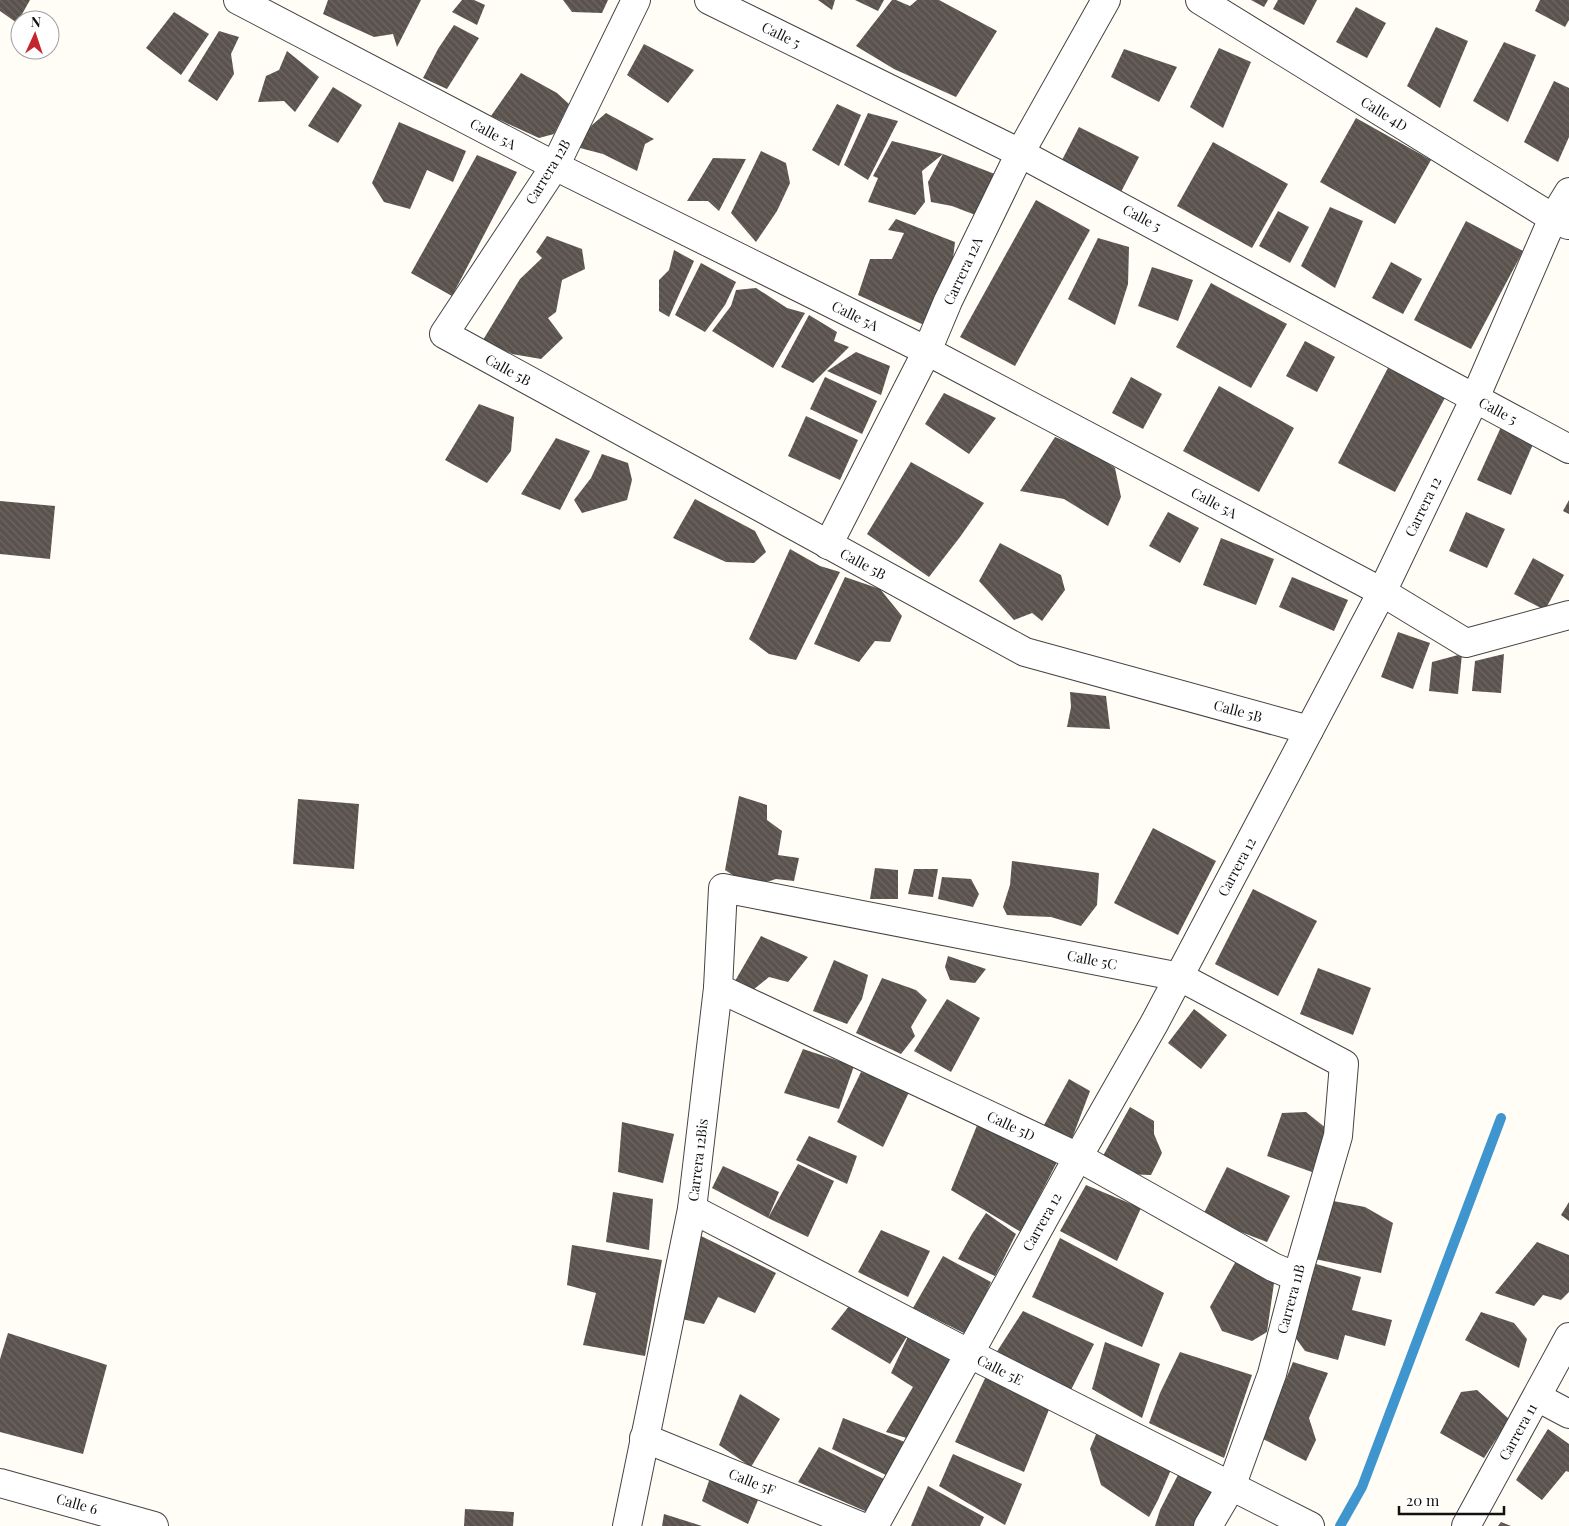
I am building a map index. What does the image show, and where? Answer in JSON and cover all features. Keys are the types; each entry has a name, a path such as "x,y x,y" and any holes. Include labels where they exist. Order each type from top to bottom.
{"street":[{"name":"Calle 5A","path":"238,0 555,166 927,352 1382,592 1466,644 1569,615"},
{"name":"Carrera 12B","path":"444,334 555,166 636,0"},
{"name":"Calle 5","path":"709,0 1020,153 1569,449"},
{"name":"Carrera 12A","path":"828,545 927,352 948,301 1020,153 1106,0"},
{"name":"Calle 4D","path":"1200,0 1561,222"},
{"name":"Carrera 12","path":"874,1526 1180,977 1382,592 1561,222 1569,192"},
{"name":"Calle 5B","path":"444,334 1025,652 1309,730"},
{"name":"Carrera 12Bis","path":"627,1526 692,1208 718,988 724,888 822,908"},
{"name":"Calle 5C","path":"822,908 1180,977 1344,1064"},
{"name":"Calle 5D","path":"718,988 1078,1157 1273,1267 1297,1277"},
{"name":"Carrera 11B","path":"1208,1526 1231,1487 1272,1374 1297,1277 1338,1136 1344,1064"},
{"name":"Calle 5E","path":"692,1208 970,1354 1310,1526"},
{"name":"Carrera 11","path":"1466,1526 1569,1337"},
{"path":"1537,1397 1569,1414"},
{"name":"Calle 5F","path":"644,1438 860,1526"},
{"name":"Calle 6","path":"0,1483 154,1526"}],"building":[{"path":"0,0 30,0 24,10 10,10 10,18 0,11"},
{"path":"328,0 421,0 397,47 393,34 374,37 323,14"},
{"path":"462,0 474,0 485,5 477,25 452,12"},
{"path":"563,0 608,0 602,13 572,12"},
{"path":"818,0 835,0 832,10"},
{"path":"855,0 884,0 878,11"},
{"path":"892,0 910,6 917,0 939,0 997,31 956,97 894,69 856,46"},
{"path":"1251,0 1268,0 1264,7"},
{"path":"1278,0 1317,0 1304,25 1273,9"},
{"path":"1540,0 1569,0 1569,20 1565,27 1535,11"},
{"path":"1356,7 1386,23 1367,58 1336,42"},
{"path":"174,12 209,34 181,75 146,48"},
{"path":"454,25 479,38 447,89 423,78 438,49"},
{"path":"1436,27 1468,41 1440,108 1407,86"},
{"path":"219,31 239,37 231,54 234,74 217,101 188,81"},
{"path":"1504,42 1536,55 1508,122 1473,101"},
{"path":"644,44 694,70 668,103 627,75"},
{"path":"1219,48 1251,62 1223,128 1190,107"},
{"path":"1124,49 1177,67 1159,102 1111,77"},
{"path":"287,51 319,77 295,112 284,101 258,102 266,76 279,70"},
{"path":"521,73 557,93 569,104 554,134 539,138 491,116"},
{"path":"1554,81 1569,88 1569,137 1558,162 1524,142"},
{"path":"333,87 362,105 338,143 308,126"},
{"path":"837,104 861,115 839,166 812,150"},
{"path":"606,113 654,139 645,144 637,171 603,154 580,148 585,131"},
{"path":"868,113 898,121 868,180 844,165"},
{"path":"1356,118 1431,160 1395,224 1320,182"},
{"path":"399,122 466,151 453,182 427,170 410,209 384,202 372,183"},
{"path":"1079,127 1139,157 1121,192 1061,162"},
{"path":"892,141 943,154 922,171 925,202 915,215 868,202 878,178 873,176"},
{"path":"1213,142 1288,184 1252,248 1177,206"},
{"path":"761,151 786,163 790,183 777,211 756,242 731,213"},
{"path":"943,154 1000,176 978,216 952,206 931,202 928,182"},
{"path":"477,155 517,172 452,296 411,273"},
{"path":"713,158 746,159 719,211 708,201 687,201"},
{"path":"1036,200 1090,230 1015,366 960,337"},
{"path":"1330,207 1363,221 1335,288 1301,266"},
{"path":"1278,211 1309,227 1290,263 1259,246"},
{"path":"896,219 955,242 948,301 924,325 858,295 870,259 892,259 904,233 888,230"},
{"path":"1466,221 1523,251 1471,349 1414,320"},
{"path":"547,236 582,249 585,269 562,280 556,312 548,318 563,338 541,359 512,354 483,340 520,279 542,258 536,252"},
{"path":"1098,238 1129,247 1128,284 1115,325 1068,299"},
{"path":"674,250 694,261 669,317 659,311 659,280 669,270"},
{"path":"1391,262 1422,279 1403,314 1372,298"},
{"path":"701,263 736,282 725,305 705,332 675,315"},
{"path":"1152,267 1193,280 1178,321 1138,306"},
{"path":"1211,283 1287,324 1251,388 1176,347"},
{"path":"756,288 787,308 805,313 773,368 712,331 731,306 736,290"},
{"path":"809,315 837,332 834,341 849,347 813,383 781,367"},
{"path":"1305,341 1335,357 1317,392 1286,376"},
{"path":"856,352 890,366 881,395 827,371"},
{"path":"1390,364 1447,394 1395,492 1338,463"},
{"path":"825,377 877,401 862,434 810,409"},
{"path":"1131,377 1162,394 1143,429 1112,413"},
{"path":"1219,386 1294,428 1259,492 1183,451"},
{"path":"944,393 996,418 969,454 925,424"},
{"path":"479,404 514,417 511,451 487,483 445,460"},
{"path":"806,416 858,440 840,480 788,456"},
{"path":"1501,427 1534,442 1511,495 1477,480"},
{"path":"1055,437 1095,453 1115,468 1121,497 1108,526 1064,499 1020,491"},
{"path":"556,438 590,451 560,510 521,494"},
{"path":"602,454 628,463 632,480 627,500 582,513 574,500 591,478"},
{"path":"911,462 984,503 929,577 867,534"},
{"path":"695,499 755,531 766,552 754,563 726,562 673,538"},
{"path":"1569,500 1569,514 1563,511"},
{"path":"0,501 55,506 50,559 0,554"},
{"path":"1168,512 1199,528 1180,563 1149,546"},
{"path":"1466,512 1505,529 1487,568 1449,551"},
{"path":"1221,538 1274,559 1256,605 1203,585"},
{"path":"1000,543 1061,575 1065,590 1042,621 1032,613 1014,620 979,581"},
{"path":"790,549 820,566 840,572 796,660 769,654 749,639"},
{"path":"1533,558 1564,575 1545,610 1514,594"},
{"path":"845,577 880,589 902,616 890,642 875,641 859,662 814,644"},
{"path":"1292,577 1348,600 1334,631 1279,607"},
{"path":"1398,632 1430,643 1413,689 1381,677"},
{"path":"1462,654 1458,694 1429,691 1432,662"},
{"path":"1504,654 1501,693 1472,691 1475,661"},
{"path":"1070,692 1106,696 1110,729 1067,727 1071,707"},
{"path":"739,796 767,805 767,820 782,831 778,855 799,858 794,881 776,879 751,887 725,870"},
{"path":"298,799 359,804 354,869 293,864"},
{"path":"1153,828 1216,861 1178,935 1114,903"},
{"path":"1012,861 1099,873 1097,905 1081,926 1051,917 1007,915 1003,907 1010,885"},
{"path":"875,868 898,870 898,899 870,899"},
{"path":"914,869 938,869 933,897 908,894"},
{"path":"942,877 971,879 979,894 973,907 938,899"},
{"path":"1253,889 1317,921 1278,996 1215,964"},
{"path":"761,936 808,957 788,982 769,977 753,990 735,981"},
{"path":"948,956 986,969 975,983 950,980 945,967"},
{"path":"834,960 868,975 862,999 847,1024 813,1011"},
{"path":"1318,968 1371,988 1353,1035 1300,1014"},
{"path":"882,978 916,990 927,1000 911,1027 915,1036 901,1054 856,1033"},
{"path":"947,999 980,1018 951,1072 914,1051"},
{"path":"1194,1009 1227,1035 1201,1069 1168,1043"},
{"path":"803,1049 854,1066 839,1109 784,1093"},
{"path":"861,1072 911,1088 883,1147 837,1122"},
{"path":"1069,1079 1090,1091 1071,1141 1044,1125"},
{"path":"1130,1107 1154,1121 1154,1134 1162,1153 1151,1175 1122,1174 1104,1161 1104,1154"},
{"path":"1306,1112 1327,1129 1312,1172 1267,1156 1282,1113"},
{"path":"622,1122 674,1134 663,1183 618,1172"},
{"path":"978,1123 1058,1160 1021,1232 951,1190"},
{"path":"809,1136 857,1156 847,1184 796,1160"},
{"path":"798,1164 834,1181 808,1237 768,1218"},
{"path":"723,1166 779,1192 768,1218 712,1188"},
{"path":"1227,1167 1290,1196 1267,1242 1202,1217"},
{"path":"1086,1185 1141,1208 1117,1261 1060,1231"},
{"path":"613,1192 653,1199 649,1250 606,1242"},
{"path":"1328,1200 1365,1207 1393,1223 1381,1273 1315,1259"},
{"path":"1569,1202 1569,1221 1561,1215"},
{"path":"986,1213 1016,1234 995,1276 958,1259"},
{"path":"881,1230 930,1251 908,1297 858,1272"},
{"path":"697,1234 776,1273 755,1313 718,1297 704,1324 682,1319"},
{"path":"1060,1238 1164,1293 1142,1347 1032,1297"},
{"path":"1537,1242 1569,1255 1569,1292 1561,1300 1543,1295 1534,1306 1495,1293"},
{"path":"572,1245 662,1260 645,1356 583,1345 596,1293 567,1285"},
{"path":"943,1256 991,1282 968,1335 913,1308"},
{"path":"1236,1261 1274,1283 1267,1332 1252,1341 1222,1331 1210,1307"},
{"path":"1316,1264 1361,1277 1352,1310 1392,1320 1385,1346 1345,1335 1338,1360 1305,1351 1295,1337"},
{"path":"853,1301 911,1330 890,1364 831,1329"},
{"path":"1023,1311 1094,1344 1070,1392 996,1353"},
{"path":"1481,1312 1514,1323 1527,1339 1519,1368 1465,1340"},
{"path":"911,1330 957,1355 917,1441 886,1432 913,1387 891,1373"},
{"path":"8,1333 107,1365 83,1454 0,1432 0,1359"},
{"path":"1105,1342 1160,1364 1142,1418 1092,1389"},
{"path":"1180,1352 1252,1375 1224,1458 1149,1423 1160,1393"},
{"path":"1293,1362 1328,1373 1309,1418 1316,1440 1306,1461 1261,1438"},
{"path":"988,1372 1050,1407 1024,1472 955,1442"},
{"path":"1477,1390 1509,1419 1484,1458 1440,1433 1461,1392"},
{"path":"740,1394 780,1419 751,1467 719,1445"},
{"path":"843,1418 910,1444 890,1477 832,1449"},
{"path":"1548,1429 1569,1444 1569,1472 1566,1471 1542,1500 1516,1480"},
{"path":"1097,1432 1173,1465 1149,1517 1101,1485 1090,1449"},
{"path":"819,1447 892,1483 879,1517 798,1482"},
{"path":"953,1454 1022,1484 1005,1525 939,1486"},
{"path":"1179,1473 1219,1492 1197,1526 1155,1526 1160,1510"},
{"path":"710,1478 761,1493 748,1524 702,1501"},
{"path":"928,1486 984,1517 980,1526 911,1526"},
{"path":"465,1509 514,1512 513,1526 464,1526"},
{"path":"664,1514 702,1526 662,1526"},
{"path":"1501,1522 1511,1526 1498,1526"}],"waterway":[{"path":"1340,1526 1362,1487 1501,1118"}]}
